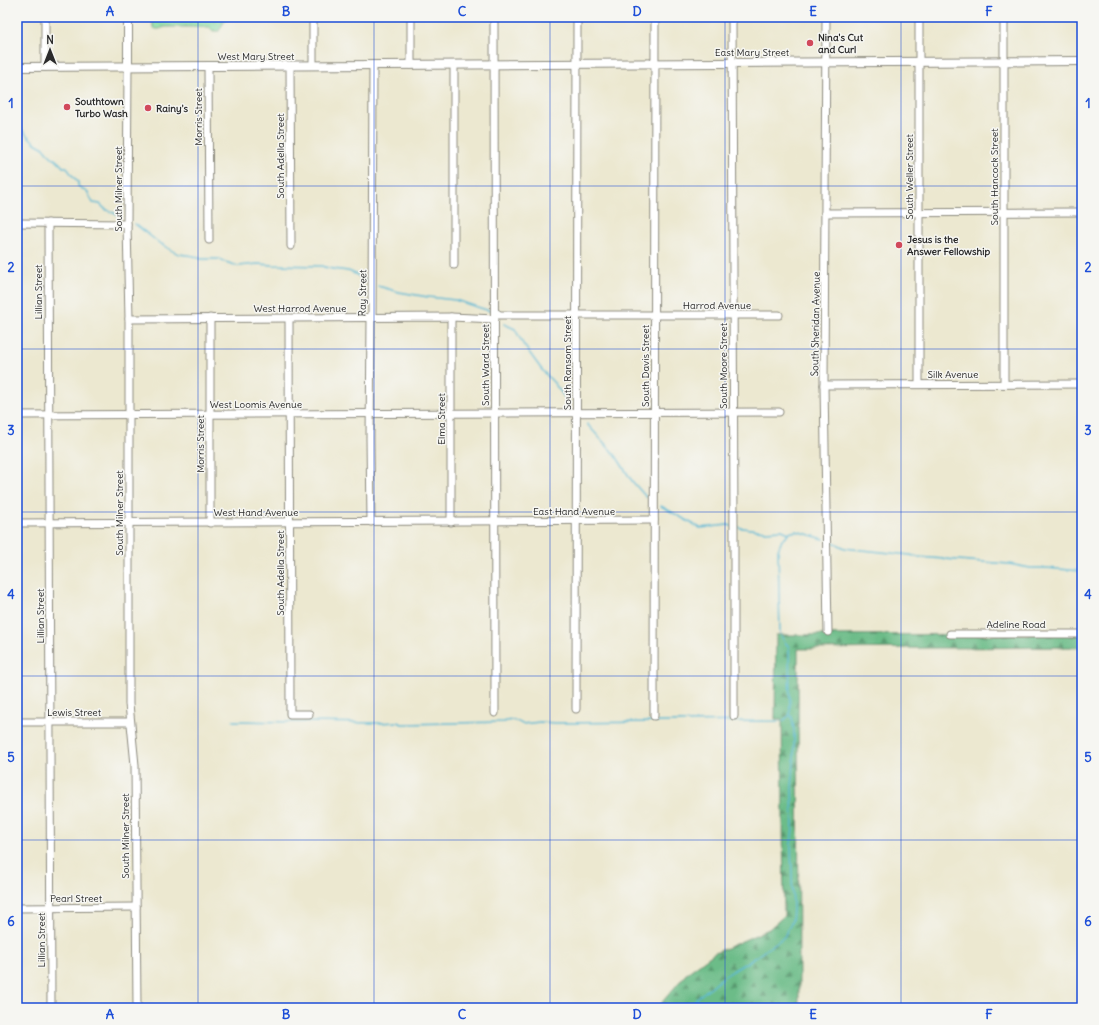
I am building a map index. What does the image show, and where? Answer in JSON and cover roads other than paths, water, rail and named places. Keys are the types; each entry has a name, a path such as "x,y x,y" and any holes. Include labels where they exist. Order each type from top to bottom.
{"main road":[{"name":"South Milner Street","path":"128,17 128,66"},
{"name":"East Mary Street","path":"494,63 1082,61"},
{"name":"West Mary Street","path":"17,67 454,65 494,63"}],"street":[{"path":"45,17 45,67"},
{"path":"313,17 313,65"},
{"path":"411,65 412,17"},
{"name":"South Ward Street","path":"494,17 495,713"},
{"name":"South Ransom Street","path":"576,709 577,17"},
{"name":"South Davis Street","path":"654,716 655,17"},
{"name":"South Moore Street","path":"732,17 734,716"},
{"name":"South Sheridan Avenue","path":"826,17 824,385 828,632"},
{"name":"South Weller Street","path":"918,17 919,384"},
{"name":"South Hancock Street","path":"1004,17 1004,384"},
{"name":"Ray Street","path":"371,522 373,65"},
{"path":"454,65 454,265"},
{"name":"South Milner Street","path":"128,66 129,698 135,765 137,1008"},
{"name":"Morris Street","path":"208,66 209,240"},
{"name":"South Adella Street","path":"290,66 291,246"},
{"path":"825,213 1082,212"},
{"path":"17,223 128,224"},
{"name":"Lillian Street","path":"48,223 51,1008"},
{"name":"Harrod Avenue","path":"576,315 779,315"},
{"name":"West Harrod Avenue","path":"129,319 576,315"},
{"name":"Elma Street","path":"450,522 451,316"},
{"name":"Morris Street","path":"210,318 210,522"},
{"name":"South Adella Street","path":"289,318 290,714 309,714"},
{"name":"Silk Avenue","path":"824,385 1082,384"},
{"name":"West Loomis Avenue","path":"17,415 779,412"},
{"name":"East Hand Avenue","path":"495,521 654,520"},
{"name":"West Hand Avenue","path":"17,523 495,521"},
{"name":"Adeline Road","path":"950,634 1082,634"},
{"name":"Lewis Street","path":"17,722 130,722"},
{"name":"Pearl Street","path":"17,908 136,907"}],"waterway":[{"path":"17,125 35,143 44,148 63,167 67,167 78,182 78,186 88,193 93,203 100,204 105,209 118,215"},
{"path":"135,224 158,242 179,254 194,256 201,259 220,259 238,266 258,264 322,266 351,272 368,282"},
{"path":"378,286 399,292 455,300 490,311"},
{"path":"504,324 515,329 523,344 569,403"},
{"path":"587,424 616,456 632,481 646,497"},
{"path":"661,506 700,528 728,525 732,526"},
{"path":"736,527 765,531 782,530 789,533 796,531 824,539"},
{"path":"688,1008 697,998 726,975 784,937 792,921 791,845 793,827 792,788 794,731 792,717 790,715 789,647 780,633 778,550 782,540 789,533"},
{"path":"829,540 845,548 918,557 1009,564 1030,568 1082,571"},
{"path":"233,721 398,722 402,724 504,722 511,720 522,724 540,722 783,721 790,715"}],"place":[{"name":"Nina's Cut and Curl","path":"810,43"},
{"name":"Southtown Turbo Wash","path":"67,107"},
{"name":"Rainy's","path":"148,108"},
{"name":"Jesus is the Answer Fellowship","path":"899,245"}]}
